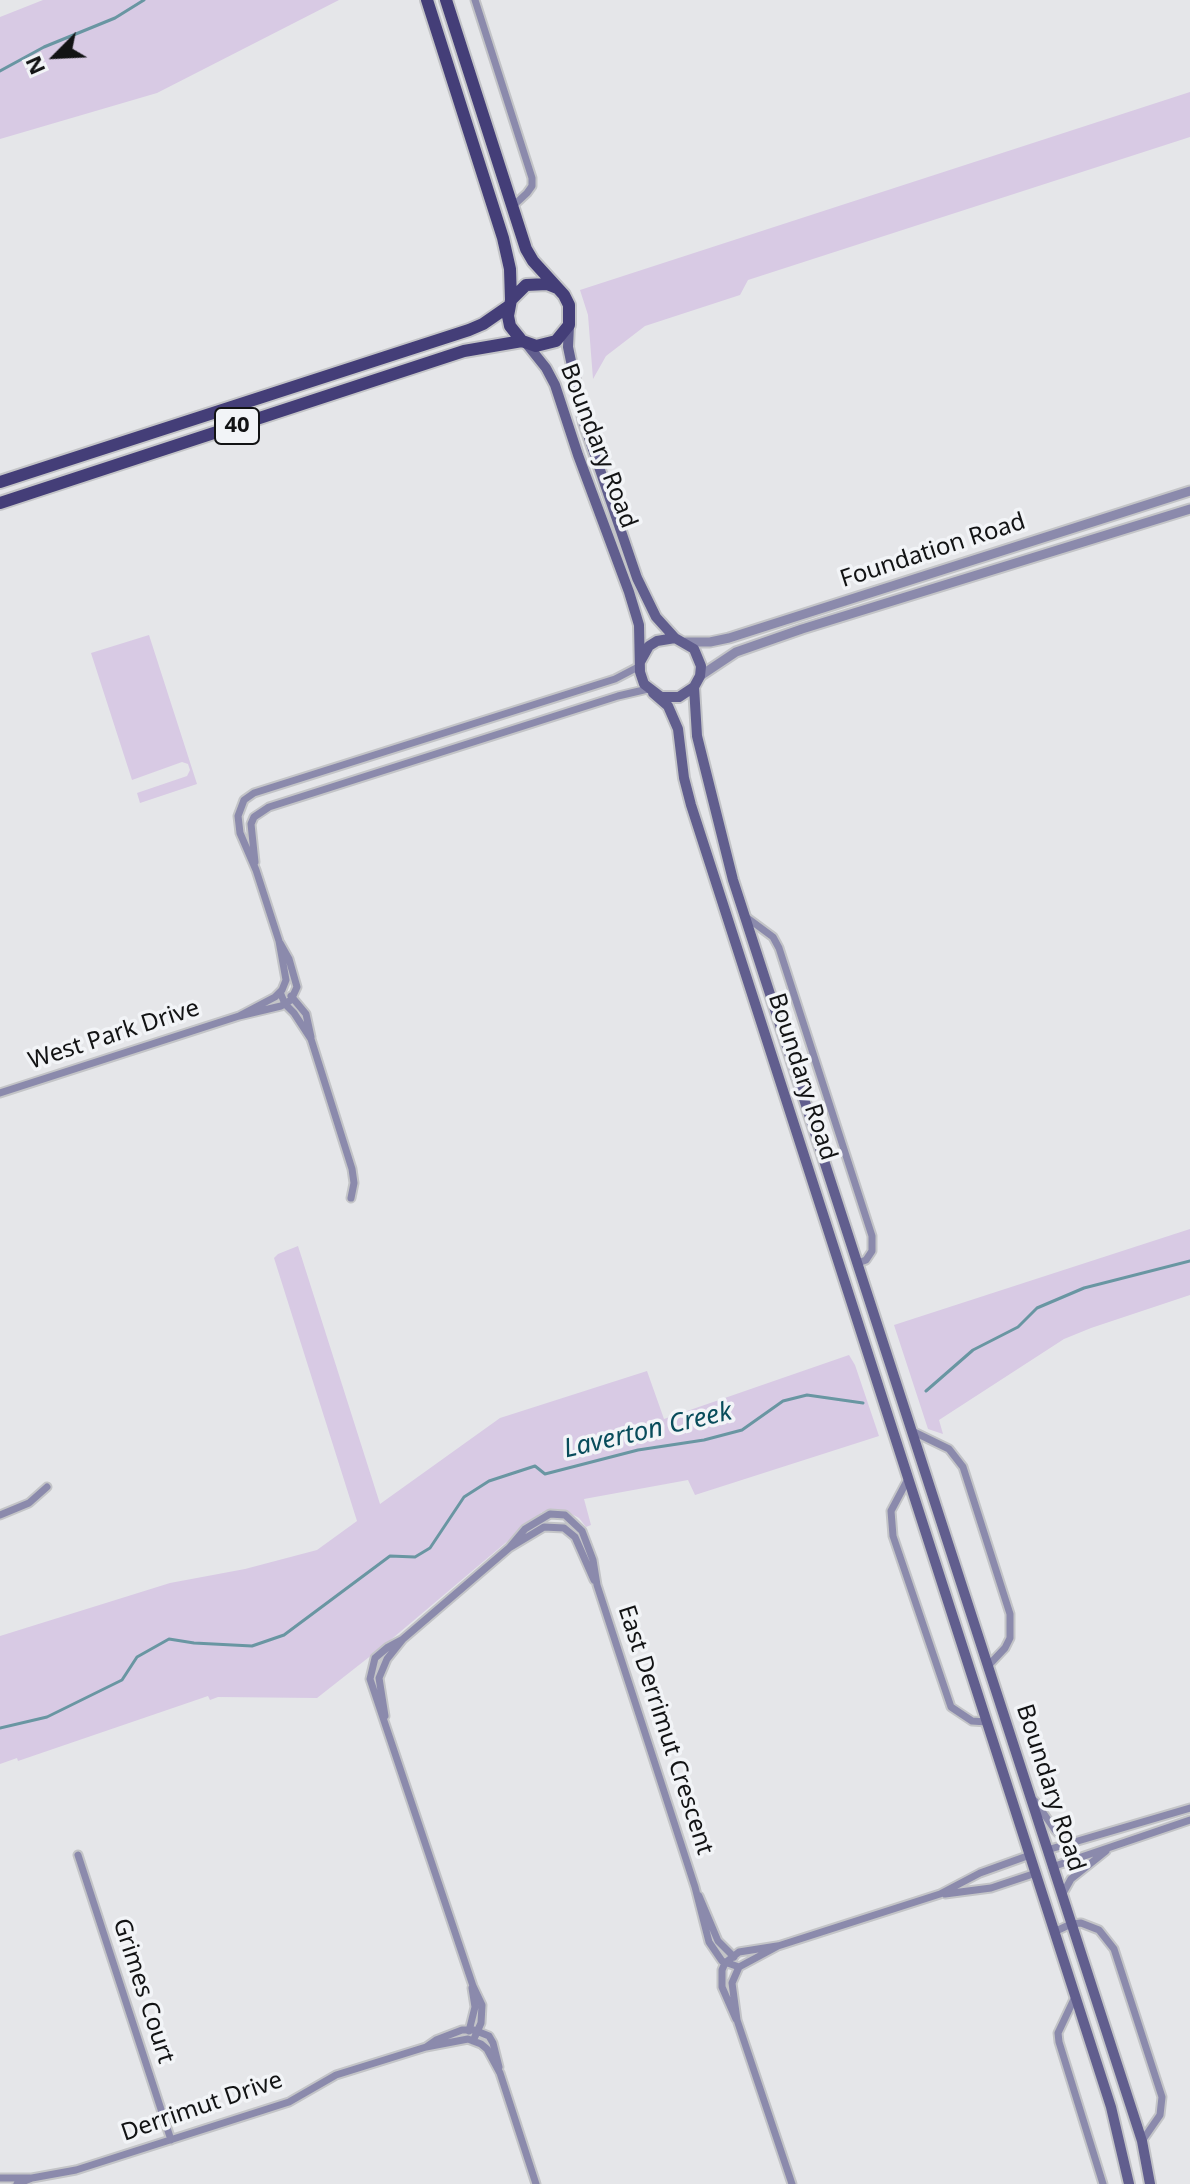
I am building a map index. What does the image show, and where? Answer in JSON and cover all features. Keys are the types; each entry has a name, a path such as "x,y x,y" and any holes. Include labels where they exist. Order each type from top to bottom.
{"main road":[{"path":"427,0 503,238 510,269 510,326 524,342"},
{"path":"446,0 526,249 569,305 569,325"},
{"name":"40","path":"0,482 469,330 483,324 510,303 526,285 547,284 557,288"},
{"name":"40","path":"0,503 464,351 524,342 547,345 564,334 569,325"},
{"name":"Boundary Road","path":"569,325 568,347 584,423 627,550 647,603 681,640"},
{"name":"Boundary Road","path":"524,342 546,368 555,385 629,592 639,625 640,664"},
{"path":"666,638 681,640 699,657 700,676 687,694 670,699 650,691 642,679 640,664 649,646 666,638"},
{"name":"Boundary Road","path":"694,687 697,736 733,880 1142,2141 1147,2180"},
{"name":"Boundary Road","path":"650,691 668,706 673,715 681,740 684,778 691,805 1111,2107 1129,2184"},
{"path":"840,1270 858,1263"},
{"path":"987,1722 998,1696"},
{"path":"1030,1855 1047,1850"},
{"path":"1036,1873 1052,1867"}],"street":[{"path":"475,0 532,178 532,186 513,206"},
{"name":"Foundation Road","path":"681,640 710,642 1190,491"},
{"name":"Foundation Road","path":"700,676 736,652 802,629 1190,509"},
{"path":"797,615 802,629"},
{"path":"311,1039 285,1004 280,992 286,980 279,941 256,870 240,833 238,810 244,800 254,793 615,679 640,664"},
{"path":"256,870 250,838 252,821 269,807 618,696 650,691"},
{"path":"446,751 447,732"},
{"path":"434,736 446,751"},
{"path":"238,810 252,821"},
{"path":"744,916 773,937 779,948 872,1236 872,1251 866,1260 858,1263"},
{"path":"279,941 294,971 297,987 294,997"},
{"path":"280,992 294,997 306,1014 352,1169 354,1183 351,1198"},
{"name":"West Park Drive","path":"239,1016 280,992"},
{"name":"West Park Drive","path":"0,1093 239,1016 270,1010 294,997"},
{"path":"912,1431 949,1449 963,1467 1010,1614 1010,1638 988,1666"},
{"name":"Boundary Road","path":"908,1479 891,1511 893,1536 951,1707 972,1721 987,1722"},
{"path":"0,1515 29,1503 47,1487"},
{"name":"East Derrimut Crescent","path":"479,2031 483,2010 386,1722 373,1694 370,1672 375,1658 403,1639 537,1520 554,1514 565,1515 582,1531 593,1560 597,1585"},
{"name":"East Derrimut Crescent","path":"509,1548 544,1527 564,1528 575,1537 597,1585 695,1887 709,1942 725,1963"},
{"path":"1028,1789 1055,1830 1064,1839 1077,1843"},
{"path":"1047,1850 1190,1808"},
{"path":"1052,1867 1190,1820"},
{"path":"1062,1896 1071,1879 1114,1845"},
{"name":"Grimes Court","path":"78,1855 171,2140"},
{"path":"737,2020 732,1983 739,1967 778,1946 940,1894 989,1869 1030,1855"},
{"path":"940,1894 991,1888 1036,1873"},
{"name":"East Derrimut Crescent","path":"695,1887 718,1941 733,1955 739,1967"},
{"path":"1054,1932 1081,1923 1099,1930 1114,1949 1162,2097 1160,2115 1142,2141"},
{"path":"778,1946 760,1947 733,1955 722,1970 722,1987 737,2020 792,2184"},
{"path":"725,1963 739,1967"},
{"name":"East Derrimut Crescent","path":"469,2029 475,2007 473,1986"},
{"path":"1075,1996 1058,2033 1059,2042 1103,2184"},
{"path":"500,2073 487,2049 473,2041 469,2029 489,2036 493,2043 536,2184"},
{"name":"Derrimut Drive","path":"426,2047 436,2040 469,2029"},
{"path":"473,2041 479,2031"},
{"name":"Derrimut Drive","path":"0,2178 32,2178 76,2170 289,2102 336,2075 426,2047 473,2041"},
{"name":"Derrimut Drive","path":"17,2184 32,2178"}],"shaded area":[{"path":"43,0 339,0 157,93 0,139 0,17"},
{"path":"1190,92 1190,137 748,280 740,295 645,326 606,356 593,379 588,315 580,290"},
{"path":"149,635 197,784 140,803 137,793 187,776 190,770 188,764 182,762 132,780 91,653"},
{"path":"1190,1229 1190,1295 1064,1339 939,1420 943,1434 928,1429 894,1325"},
{"path":"298,1246 380,1504 500,1418 647,1371 664,1419 849,1355 879,1436 695,1495 688,1480 584,1499 591,1525 586,1527 579,1518 564,1510 542,1512 317,1698 218,1697 210,1700 208,1696 18,1761 17,1758 0,1764 0,1636 170,1583 245,1569 317,1550 357,1521 274,1258"}],"waterway":[{"path":"0,71 44,47 115,18 144,0"},
{"name":"Laverton Creek","path":"926,1391 973,1350 1018,1327 1037,1308 1084,1288 1190,1261"},
{"name":"Laverton Creek","path":"0,1728 47,1717 122,1680 137,1657 169,1639 252,1646 284,1635 390,1556 415,1557 430,1548 464,1497 489,1481 535,1466 545,1474 638,1450 704,1440 742,1430 783,1401 807,1395 863,1403"}]}
